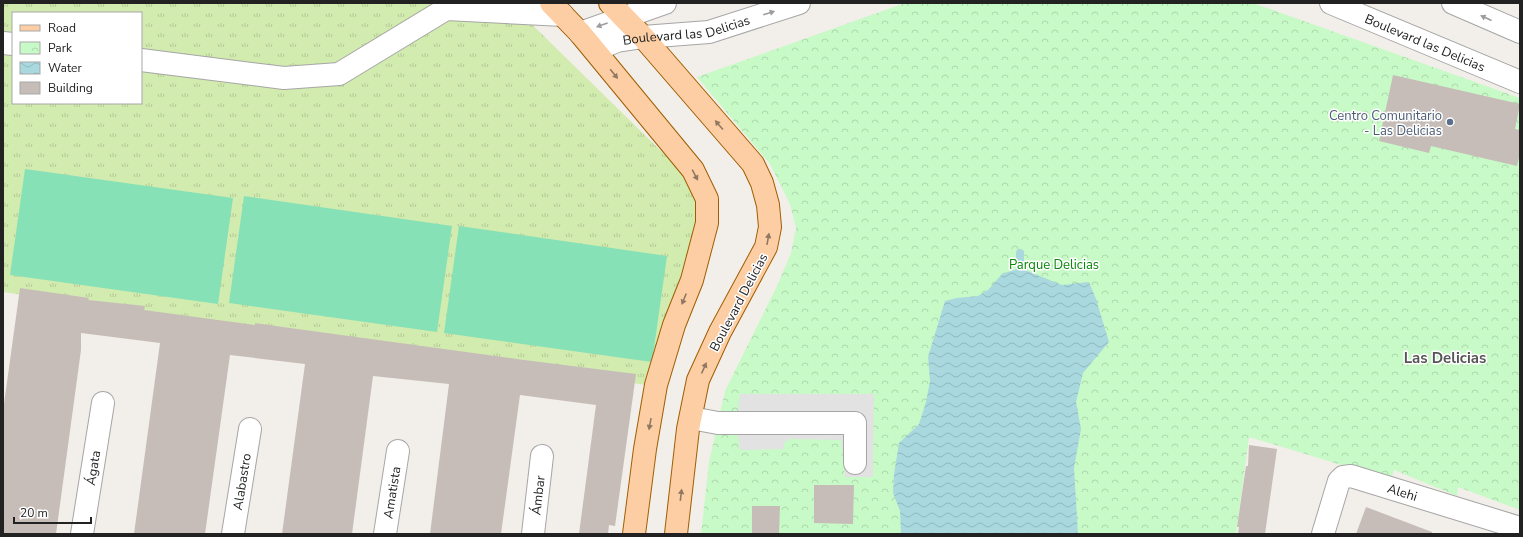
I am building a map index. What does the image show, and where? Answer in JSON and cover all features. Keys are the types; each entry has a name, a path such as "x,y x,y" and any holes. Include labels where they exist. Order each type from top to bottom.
{"main road":[{"path":"557,9 595,50 693,170 707,199 707,223 692,280 674,325 656,386 645,449 634,534"},
{"name":"Boulevard Delicias","path":"617,10 643,37 753,164 762,183 768,205 770,227 766,248 720,332 698,380 690,418 676,534"}],"street":[{"name":"Boulevard las Delicias","path":"580,33 617,10 665,3"},
{"name":"Boulevard las Delicias","path":"595,50 617,41 643,37 709,32 799,3"},
{"name":"Boulevard las Delicias","path":"1331,3 1520,82"},
{"path":"1453,3 1520,32"},
{"path":"142,60 284,78 339,74 446,9 557,9"},
{"name":"Ágata","path":"82,534 103,402"},
{"path":"690,418 718,423 855,423 855,463"},
{"name":"Alabastro","path":"233,534 250,429"},
{"name":"Amatista","path":"385,534 398,451"},
{"name":"Ámbar","path":"533,534 542,456"},
{"name":"Alehi","path":"1323,534 1339,481 1343,477 1351,476 1520,528"}],"green space":[{"path":"3,3 510,3 710,199 667,388 3,292"},
{"name":"Parque Delicias","path":"905,3 1253,3 1520,98 1520,510 1458,487 1457,496 1394,470 1391,480 1249,437 1236,534 701,534 709,462 725,391 777,286 791,253 796,228 790,204 770,164 697,77"},
{"path":"25,169 233,198 218,304 10,275"},
{"path":"244,196 452,226 437,332 229,303"},
{"path":"459,226 667,256 652,362 444,333"}],"shaded area":[{"path":"740,394 874,394 873,477 845,477 841,440 789,439 784,443 784,449 740,450 738,436 735,434 715,434 688,429 720,413 735,414 738,411"}],"water":[{"path":"1020,268 1062,285 1089,282 1096,299 1109,342 1083,373 1076,402 1081,429 1074,468 1078,534 901,534 900,511 893,493 894,474 899,443 919,424 926,402 930,381 928,357 945,301 978,296 988,290 1002,274"}],"building":[{"name":"Centro Comunitario - Las Delicias","path":"1393,75 1520,104 1515,129 1520,130 1520,153 1517,166 1431,146 1429,153 1379,141"},
{"path":"20,288 89,298 88,300 145,306 144,310 255,325 255,323 636,374 615,526 609,525 608,534 579,534 596,405 520,395 501,534 430,534 449,384 373,376 352,534 282,534 305,364 230,355 205,534 134,534 160,343 81,333 81,350 56,534 3,534 3,411"},
{"path":"1249,445 1277,449 1265,534 1238,534 1239,527 1237,527 1246,466 1248,466"},
{"path":"814,485 854,485 853,524 814,523"},
{"path":"752,506 780,506 779,534 752,534"},
{"path":"1366,507 1432,532 1432,534 1356,534"}],"waterway":[{"path":"1020,253 1020,268"}],"place":[{"name":"Centro Comunitario - Las Delicias","path":"1450,122"}],"district":[{"name":"Las Delicias","path":"1445,358"}]}
